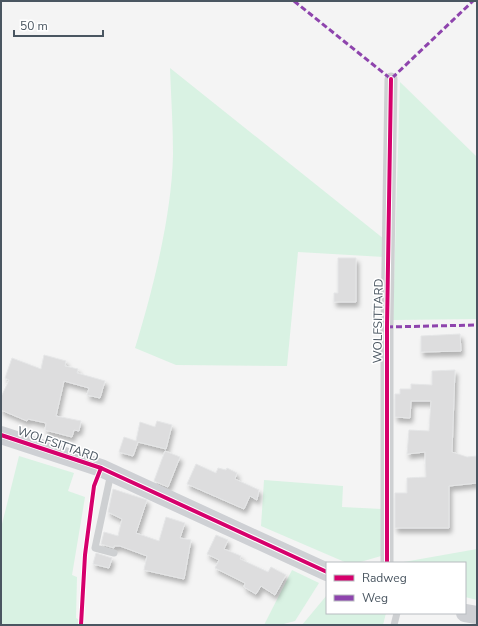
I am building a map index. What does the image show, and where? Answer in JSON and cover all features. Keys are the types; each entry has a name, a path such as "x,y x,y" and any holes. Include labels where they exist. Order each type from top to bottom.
{"street":[{"name":"WOLFSITTARD","path":"388,562 387,327 391,79"},
{"name":"WOLFSITTARD","path":"1,435 111,473 326,572"},
{"path":"466,612 477,615"}],"lane":[{"path":"111,473 95,548 114,553"},
{"path":"394,625 397,614"}],"green space":[{"path":"170,68 384,239 384,257 298,252 287,366 176,365 135,348 155,277 165,226 172,177 173,154"},
{"path":"400,82 477,157 477,319 393,320"},
{"path":"19,456 74,473 68,491 85,497 72,575 77,577 76,618 79,620 78,625 1,625 1,528"},
{"path":"264,480 343,486 342,507 382,509 381,556 360,562 345,562 261,526"},
{"path":"477,549 477,600 466,597 466,562 404,562"},
{"path":"292,570 319,583 295,621 280,625 264,625"},
{"path":"326,596 326,614 386,614 383,625 302,625"}],"building":[{"path":"338,258 356,258 356,302 334,302 334,293 338,293"},
{"path":"460,334 461,351 421,352 421,336"},
{"path":"44,355 66,361 65,366 78,369 77,373 105,381 100,398 87,395 89,388 64,381 56,416 81,421 79,431 74,430 72,437 45,430 46,423 28,419 27,421 1,410 1,397 9,380 5,378 12,358 41,369"},
{"path":"455,370 452,452 467,457 477,456 477,483 449,486 449,528 395,528 395,493 407,493 407,478 426,477 425,452 407,454 409,430 429,431 431,401 411,401 410,418 395,417 395,394 400,394 400,389 411,389 411,384 432,385 432,371"},
{"path":"157,421 172,425 166,449 138,442 133,456 119,452 124,437 136,441 140,422 155,427"},
{"path":"165,451 180,457 168,487 154,481"},
{"path":"196,464 216,473 218,468 226,470 227,468 237,473 235,479 259,490 257,500 250,496 244,509 187,484"},
{"path":"113,489 147,500 136,533 159,541 166,517 185,523 180,538 191,540 184,579 144,570 147,556 120,546 114,546 114,548 101,544 104,532 118,536 122,519 108,512"},
{"path":"216,535 228,540 224,549 241,556 240,559 268,572 271,567 286,575 275,595 261,586 256,594 244,587 245,583 215,568 219,560 207,554"},
{"path":"96,553 112,558 109,568 93,564"}],"marked path":[{"path":"294,1 391,79 473,1"},
{"path":"387,327 477,325"}],"cycle path":[{"path":"387,562 387,327 391,79"},
{"path":"1,435 101,468 326,572"},
{"path":"81,625 85,555 94,486 101,468"}]}
